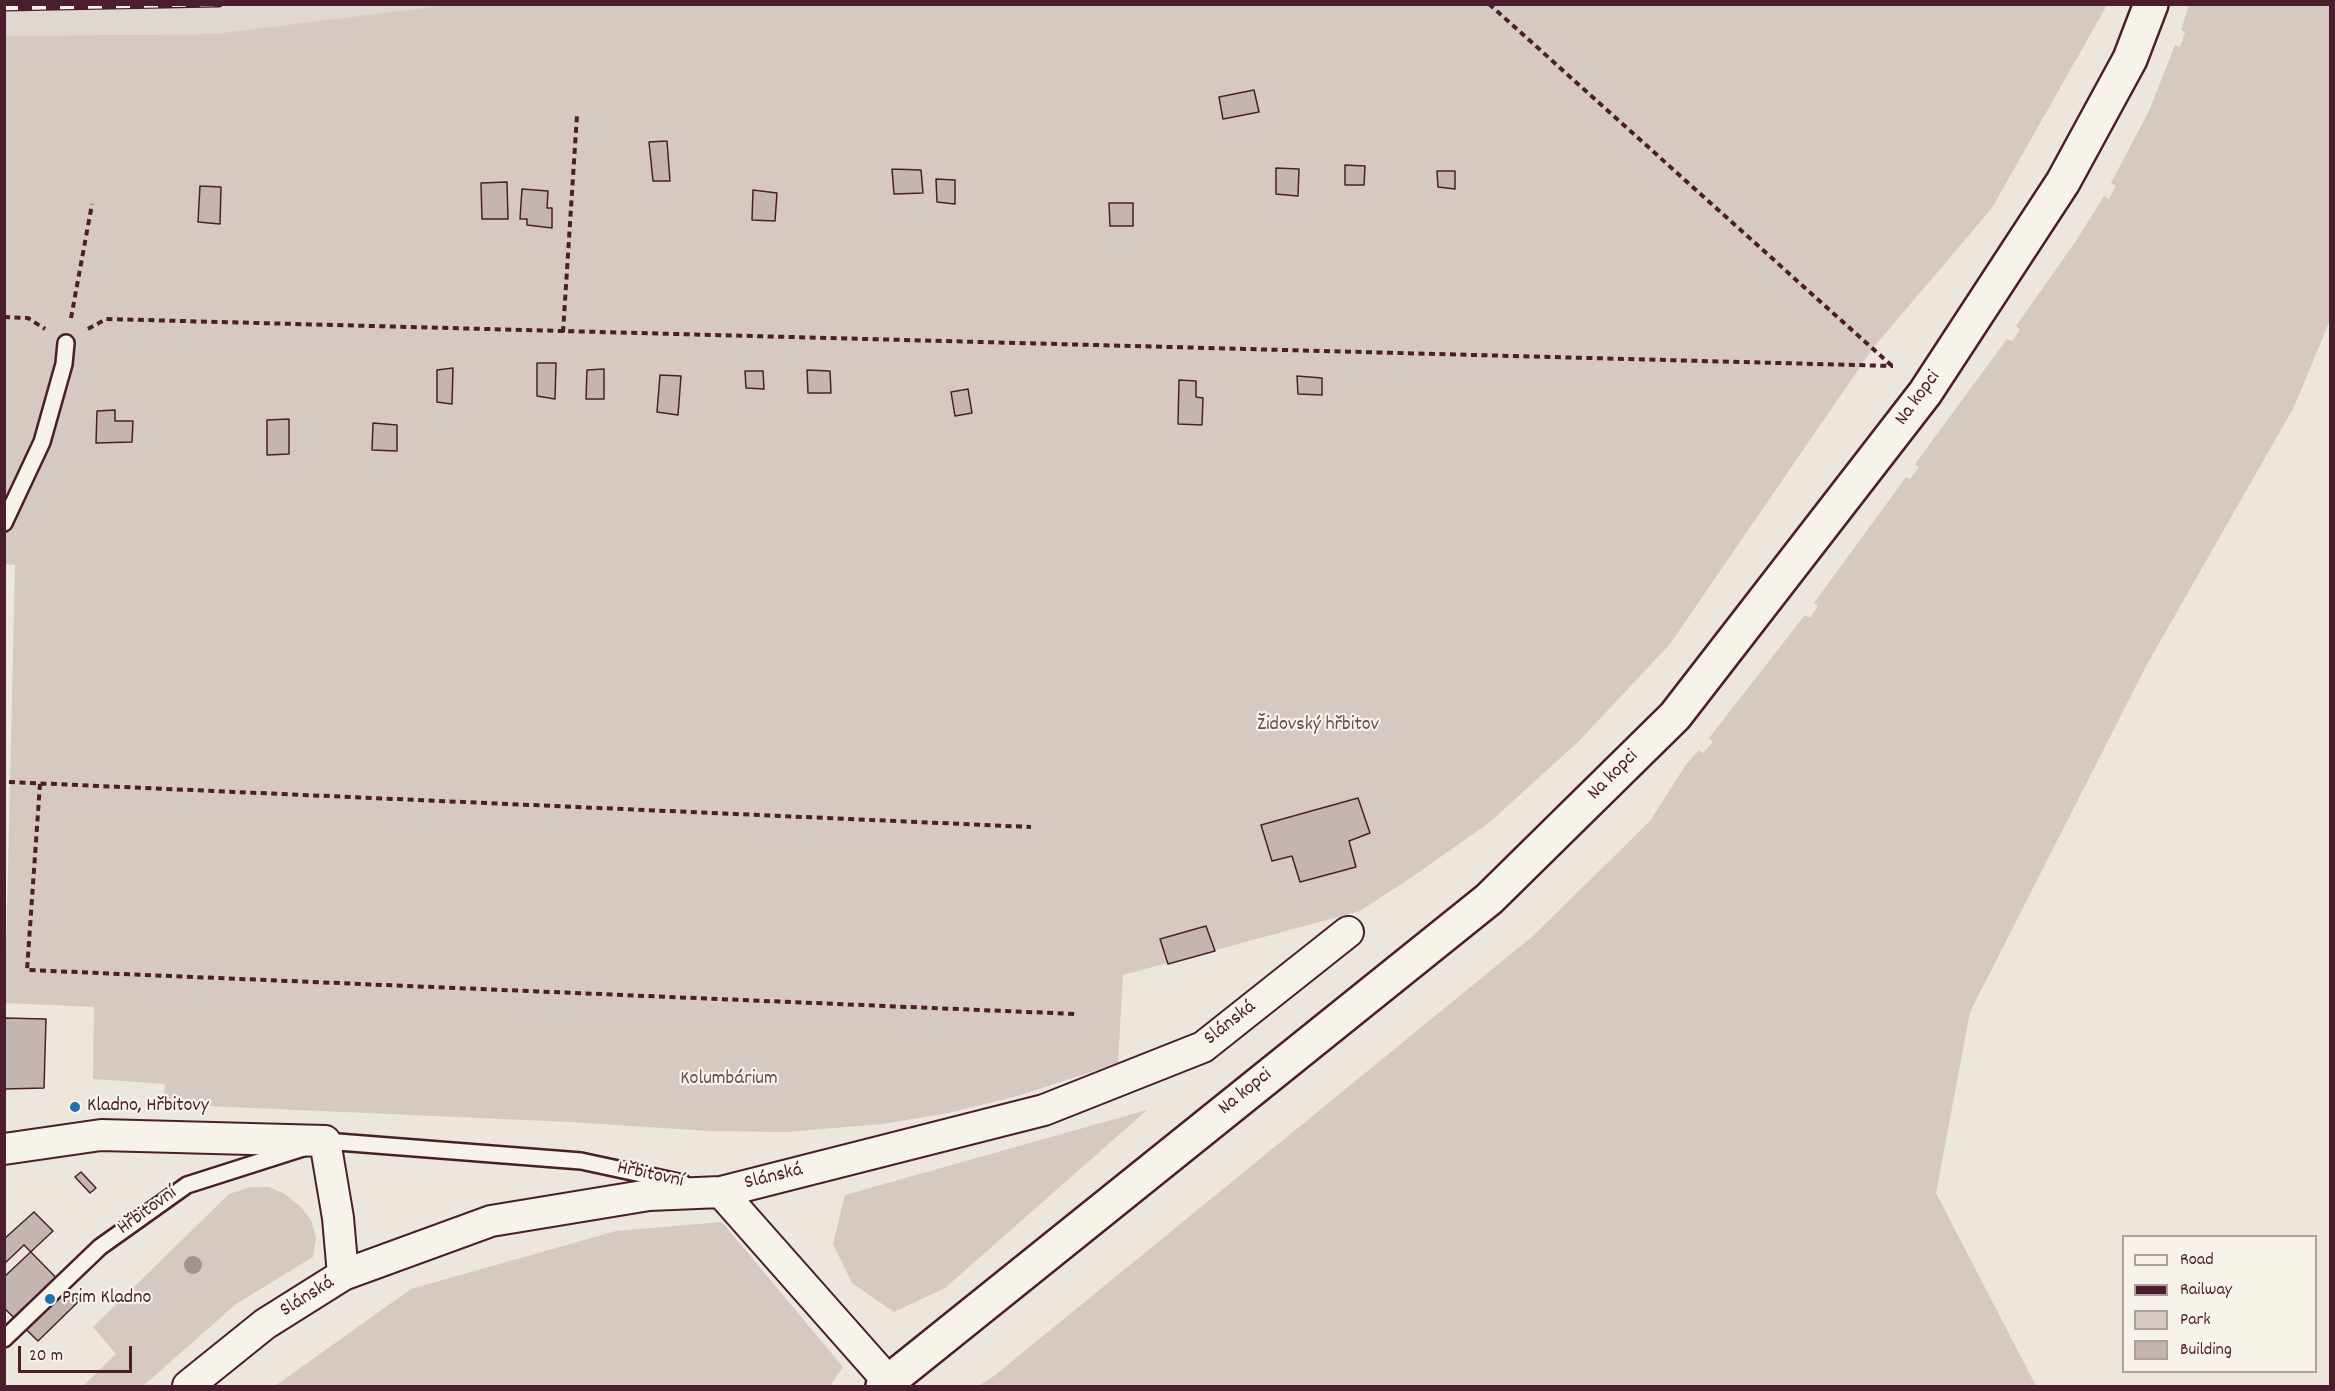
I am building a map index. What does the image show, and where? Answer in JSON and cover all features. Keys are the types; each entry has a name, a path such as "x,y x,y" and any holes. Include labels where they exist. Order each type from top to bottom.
{"main road":[{"name":"Na kopci","path":"886,1384 1489,899 1675,716 1924,393 2063,182 2130,59 2151,4"}],"street":[{"name":"Slánská","path":"188,1386 265,1324 343,1275 491,1221 649,1195 721,1192 1044,1110 1203,1047 1348,932"},
{"name":"Hřbitovní","path":"4,1149 101,1135 325,1141"},
{"path":"325,1141 338,1218 343,1275"},
{"path":"721,1192 886,1384"}],"lane":[{"path":"4,523 42,442 64,364 66,343"},
{"name":"Hřbitovní","path":"4,1339 100,1247 187,1185 325,1141 581,1161 721,1192"}],"path":[{"path":"1489,4 1924,393"},
{"path":"563,332 577,115"},
{"path":"66,343 92,204"},
{"path":"4,317 28,318 66,343"},
{"path":"66,343 106,319 1893,366"},
{"path":"9,782 1031,827"},
{"path":"40,784 27,970 1076,1014"}],"shaded area":[{"path":"4,5 457,5 214,34 5,36"}],"green space":[{"path":"457,4 2107,5 1992,208 1873,348 1670,644 1579,741 1490,822 1360,911 1123,975 1118,1063 1021,1095 949,1113 882,1124 786,1132 710,1131 570,1122 163,1104 165,1084 93,1079 94,1007 5,1003 15,565 5,564 5,36 214,34"},
{"path":"2189,5 2330,5 2330,320 2294,407 2145,668 1970,1012 1936,1193 2036,1386 978,1386 994,1376 1533,936 1650,821 1685,766 1699,750 1703,753 1713,742 1709,738 1805,615 1810,618 1818,606 1814,603 1906,477 1910,479 1919,467 1915,464 2007,339 2012,341 2020,330 2016,326 2076,241 2104,196 2109,199 2116,186 2111,183 2149,111 2175,45 2180,47 2185,32 2181,30"},
{"path":"1147,1110 945,1288 894,1312 852,1283 833,1244 845,1195"},
{"path":"250,1187 269,1187 285,1194 300,1206 311,1220 316,1238 313,1257 236,1304 143,1386 83,1386 116,1354 93,1327 229,1194"},
{"path":"722,1222 843,1367 830,1386 275,1386 411,1289 616,1231"}],"building":[{"path":"1254,90 1259,112 1223,119 1219,97"},
{"path":"667,141 670,181 653,181 649,142"},
{"path":"1345,165 1365,166 1364,185 1345,185"},
{"path":"1276,168 1299,169 1298,196 1276,194"},
{"path":"892,169 921,170 923,193 894,194"},
{"path":"1437,171 1455,171 1455,189 1438,187"},
{"path":"936,179 955,180 955,204 937,202"},
{"path":"507,182 508,219 482,219 481,183"},
{"path":"200,186 221,187 220,224 198,222"},
{"path":"522,189 548,191 547,208 552,208 552,228 527,225 527,219 520,219"},
{"path":"753,190 777,193 775,221 752,220"},
{"path":"1109,203 1133,203 1133,226 1110,226"},
{"path":"537,363 556,363 555,399 537,396"},
{"path":"453,368 452,404 437,402 437,370"},
{"path":"604,369 604,399 586,399 587,370"},
{"path":"807,370 830,371 831,393 808,393"},
{"path":"745,371 763,371 764,389 746,388"},
{"path":"660,375 681,376 678,415 657,412"},
{"path":"1297,376 1322,378 1322,395 1298,394"},
{"path":"1179,380 1196,381 1196,397 1203,398 1202,425 1178,424"},
{"path":"968,389 972,413 955,416 951,392"},
{"path":"115,410 115,421 133,421 132,442 96,443 97,411"},
{"path":"289,419 289,454 267,455 267,420"},
{"path":"373,423 397,425 397,451 372,450"},
{"path":"1358,798 1370,833 1349,841 1356,867 1300,882 1292,856 1272,861 1261,825"},
{"path":"1206,926 1215,951 1168,964 1160,939"},
{"path":"4,1018 46,1019 44,1088 4,1089"},
{"path":"81,1172 96,1188 90,1193 75,1177"},
{"path":"34,1212 53,1231 4,1277 4,1239"},
{"path":"24,1245 79,1301 38,1341 4,1308 4,1264"}],"railway":[{"path":"4,8 219,4"}],"place":[{"name":"Kladno, Hřbitovy","path":"75,1107"},
{"name":"Prim Kladno","path":"50,1299"}],"park label":[{"name":"Židovský hřbitov","path":"1318,726"},
{"name":"Kolumbárium","path":"729,1080"}]}
